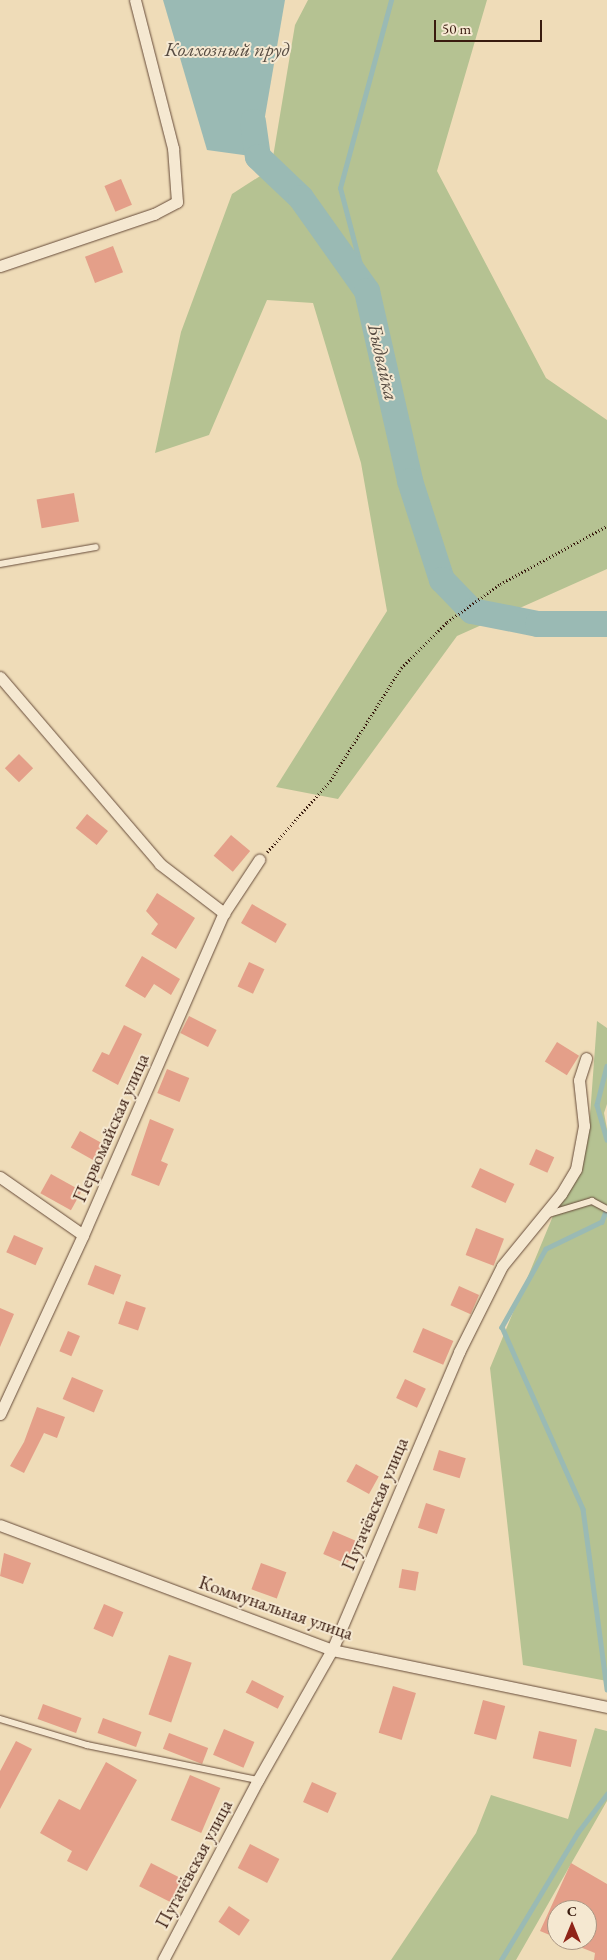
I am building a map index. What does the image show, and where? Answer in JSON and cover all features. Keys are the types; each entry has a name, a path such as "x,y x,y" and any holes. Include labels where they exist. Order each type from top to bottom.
{"street":[{"path":"0,266 154,214 177,202 173,148 135,0"},
{"path":"0,677 160,864 224,913"},
{"name":"Первомайская улица","path":"0,1414 83,1235 224,913 260,860"},
{"name":"Пугачёвская улица","path":"163,1960 258,1780 332,1650 458,1352 502,1266 544,1215 576,1169 584,1126 579,1080 586,1058"},
{"path":"0,1178 83,1235"},
{"name":"Коммунальная улица","path":"0,1525 332,1650 607,1706"}],"lane":[{"path":"0,564 96,547"},
{"path":"544,1215 592,1201 607,1209"},
{"path":"0,1719 87,1745 258,1780"}],"path":[{"path":"260,860 330,781 401,668 447,622 500,584 607,526"}],"green space":[{"path":"308,0 487,0 437,171 546,378 607,420 607,569 457,636 338,799 276,787 387,611 361,463 313,303 267,300 209,435 155,453 181,332 232,194 271,169 295,25"},
{"path":"597,1021 607,1028 607,1104 604,1113 607,1129 607,1681 523,1665 490,1368 589,1129"},
{"path":"595,1728 607,1731 607,1801 550,1900 547,1900 547,1906 516,1960 391,1960 476,1833 491,1795 568,1819"}],"water":[{"name":"Колхозный пруд","path":"163,0 285,0 258,157 207,150"}],"building":[{"path":"121,179 132,205 115,212 104,186"},
{"path":"113,246 123,272 95,283 85,257"},
{"path":"74,493 79,522 42,528 37,500"},
{"path":"19,754 33,768 19,782 5,768"},
{"path":"87,814 108,831 97,845 76,828"},
{"path":"231,835 250,851 233,872 214,856"},
{"path":"157,893 195,918 176,949 151,934 158,924 146,911"},
{"path":"252,904 287,924 276,943 241,923"},
{"path":"142,956 180,979 171,995 154,984 145,998 125,986"},
{"path":"249,962 264,969 253,994 238,986"},
{"path":"189,1016 217,1030 208,1047 180,1033"},
{"path":"124,1025 142,1034 118,1085 92,1071 102,1052 109,1055"},
{"path":"557,1042 579,1056 567,1075 545,1062"},
{"path":"167,1069 189,1078 180,1102 157,1093"},
{"path":"150,1119 174,1129 161,1161 168,1164 159,1186 131,1175"},
{"path":"80,1131 107,1146 98,1163 71,1148"},
{"path":"536,1149 554,1157 547,1173 529,1165"},
{"path":"480,1168 514,1184 506,1203 471,1187"},
{"path":"51,1174 82,1191 71,1210 40,1193"},
{"path":"476,1228 504,1239 494,1266 466,1255"},
{"path":"14,1235 43,1248 36,1265 6,1252"},
{"path":"95,1265 121,1275 114,1295 87,1285"},
{"path":"459,1286 479,1295 471,1314 450,1305"},
{"path":"126,1301 146,1308 138,1331 118,1324"},
{"path":"0,1308 14,1314 0,1347"},
{"path":"423,1328 453,1341 443,1365 413,1352"},
{"path":"68,1331 80,1336 71,1356 59,1351"},
{"path":"72,1377 103,1390 94,1412 63,1399"},
{"path":"405,1379 426,1389 417,1408 396,1398"},
{"path":"37,1407 65,1417 57,1438 44,1433 24,1473 10,1466 24,1442"},
{"path":"439,1450 466,1458 460,1478 433,1470"},
{"path":"356,1464 379,1477 369,1494 346,1481"},
{"path":"426,1503 445,1509 437,1534 418,1528"},
{"path":"333,1531 357,1541 347,1564 323,1554"},
{"path":"4,1553 31,1563 23,1584 0,1576"},
{"path":"261,1563 286,1572 277,1599 251,1589"},
{"path":"402,1569 419,1572 415,1591 399,1588"},
{"path":"104,1604 123,1612 113,1637 93,1629"},
{"path":"169,1655 192,1663 171,1722 148,1715"},
{"path":"252,1680 284,1696 278,1709 246,1692"},
{"path":"393,1686 416,1693 402,1740 379,1733"},
{"path":"483,1700 505,1706 496,1740 474,1734"},
{"path":"43,1704 82,1718 76,1733 38,1719"},
{"path":"103,1718 142,1732 136,1747 98,1733"},
{"path":"224,1729 254,1742 243,1768 213,1755"},
{"path":"539,1731 577,1740 571,1767 533,1758"},
{"path":"169,1733 208,1748 202,1764 163,1749"},
{"path":"16,1741 32,1749 0,1809 0,1771"},
{"path":"106,1762 137,1780 87,1871 67,1861 72,1851 40,1833 59,1799 80,1810"},
{"path":"190,1775 220,1788 201,1833 171,1820"},
{"path":"312,1782 337,1793 328,1813 303,1802"},
{"path":"250,1844 279,1859 267,1883 238,1868"},
{"path":"151,1863 184,1880 172,1903 139,1886"},
{"path":"571,1863 607,1884 607,1960 594,1960 595,1953 588,1950 597,1950 597,1900 554,1900"},
{"path":"229,1906 250,1920 239,1936 218,1922"},
{"path":"547,1916 547,1934 540,1931"}],"waterway":[{"path":"367,291 340,188 391,0"},
{"name":"Быдвайка","path":"253,122 258,157 301,198 367,291 410,481 442,580 472,611 538,624 607,624"},
{"path":"607,1066 597,1105 607,1140"},
{"path":"607,1209 602,1222 546,1249 502,1327 583,1509 607,1689"},
{"path":"501,1960 578,1832 607,1794"}]}
